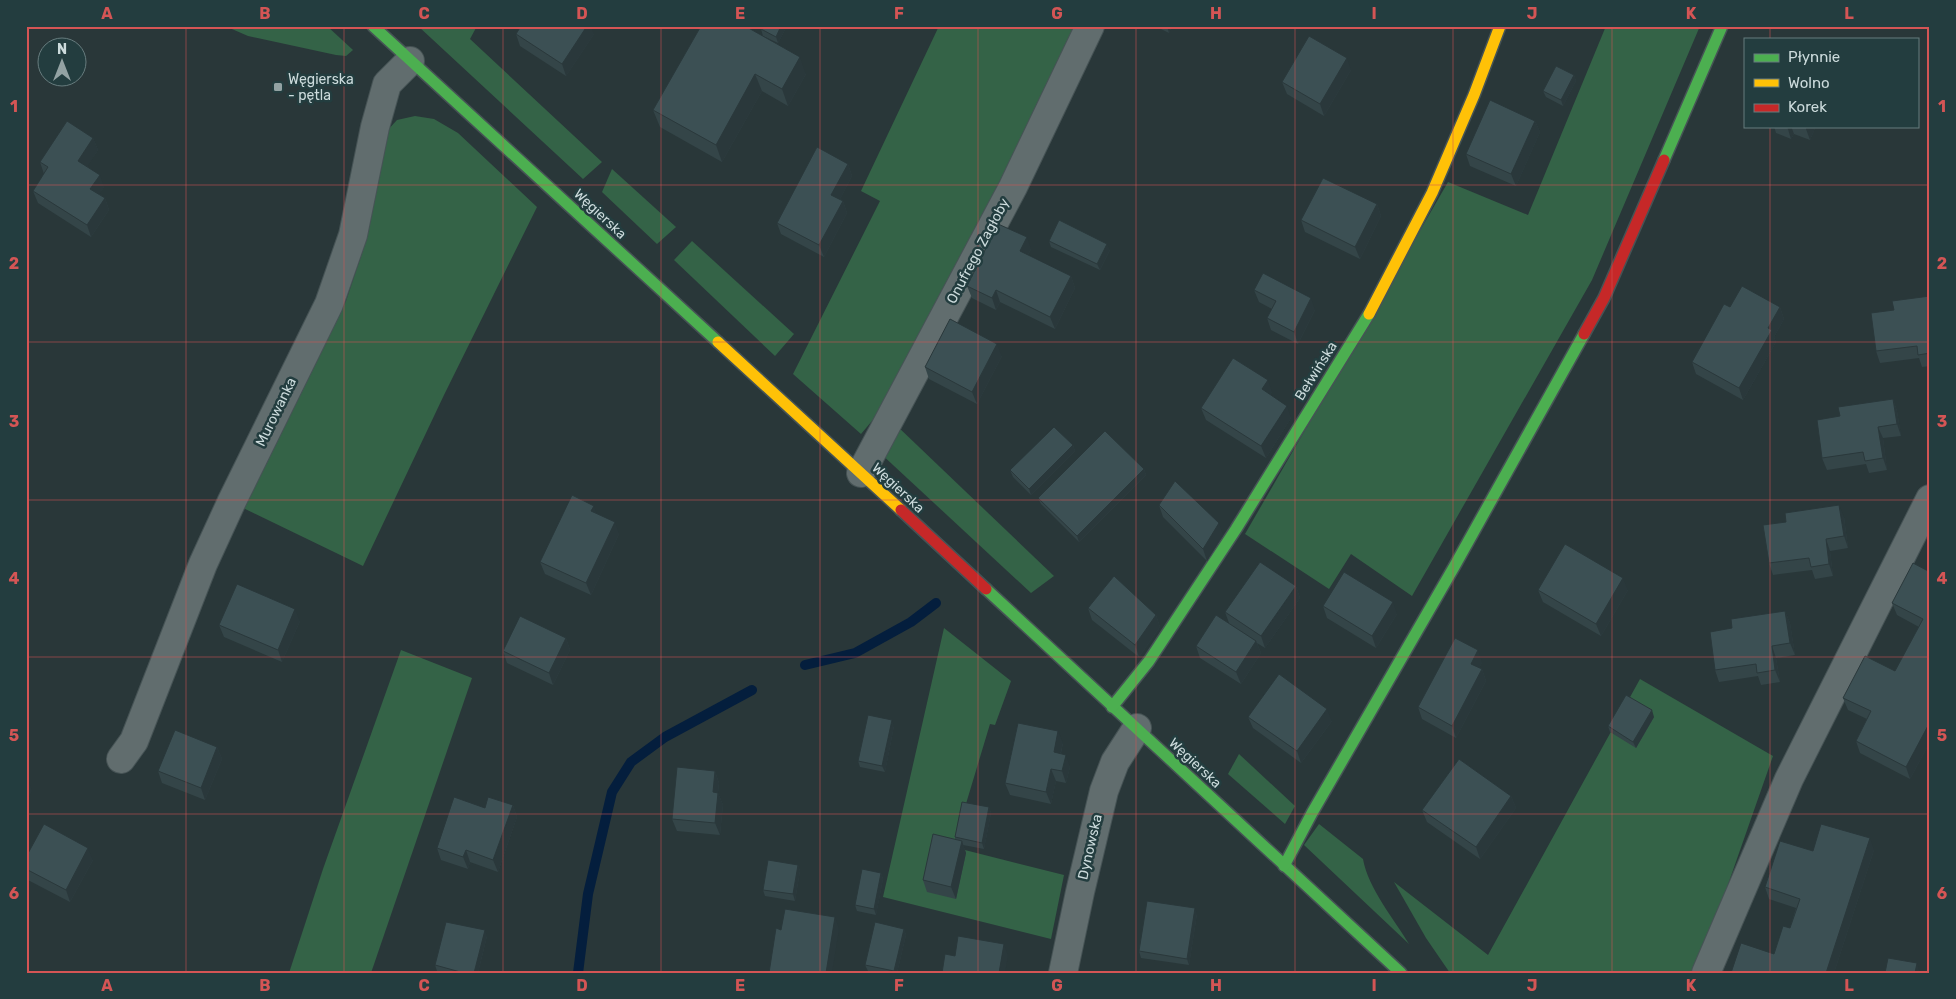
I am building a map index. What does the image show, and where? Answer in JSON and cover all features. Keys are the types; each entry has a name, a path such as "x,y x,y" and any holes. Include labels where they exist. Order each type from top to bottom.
{"street":[{"name":"Węgierska","path":"373,26 861,473 1401,973"},
{"name":"Onufrego Zagłoby","path":"861,473 1013,187 1090,26"},
{"name":"Bełwińska","path":"1112,707 1149,661 1236,529 1376,303 1432,193 1474,95 1500,26"},
{"path":"1284,866 1312,813 1454,567 1604,298 1722,26"},
{"name":"Murowanka","path":"120,759 134,741 193,588 227,511 329,304 353,235 375,127 387,84 410,61"},
{"path":"1706,973 1789,779 1930,499"},
{"name":"Dynowska","path":"1063,973 1104,791 1116,762 1136,728"}],"green space":[{"path":"225,26 327,26 353,50 346,56 336,55 248,36"},
{"path":"418,26 477,26 470,39 602,162 583,179"},
{"path":"939,26 1080,26 882,409 861,434 793,374 880,201 861,191"},
{"path":"1606,26 1700,26 1592,280 1412,596 1351,554 1329,589 1245,534 1448,182 1528,215"},
{"path":"415,116 434,119 458,133 537,207 444,395 363,566 239,506 346,301 366,241 364,217 385,133 397,120"},
{"path":"612,169 676,227 657,244 602,192"},
{"path":"692,241 794,334 775,356 674,260"},
{"path":"896,425 1054,576 1031,593 879,452"},
{"path":"944,628 1011,681 995,725 990,724 953,847 1064,875 1051,939 883,897"},
{"path":"401,650 472,678 371,973 289,973 323,869"},
{"path":"1640,679 1773,756 1697,973 1450,973 1426,938 1394,882 1488,955"},
{"path":"1239,754 1295,806 1285,824 1228,774"},
{"path":"1319,824 1363,859 1370,881 1409,944 1304,845"}],"building":[{"path":"521,26 587,26 562,64 516,34"},
{"path":"701,26 745,26 800,57 782,89 755,74 716,145 653,110"},
{"path":"763,26 781,26 776,37 761,29"},
{"path":"1309,36 1347,58 1320,104 1282,82"},
{"path":"1556,66 1574,75 1561,100 1543,91"},
{"path":"1490,100 1535,121 1511,174 1466,154"},
{"path":"67,121 93,138 78,161 100,175 90,189 105,198 87,225 33,191 48,167 40,162"},
{"path":"817,147 848,164 831,195 843,201 819,245 777,223"},
{"path":"1323,178 1377,204 1355,247 1301,220"},
{"path":"1059,220 1107,244 1097,264 1049,241"},
{"path":"998,224 1027,237 1020,251 1071,276 1050,317 996,290 992,298 967,286"},
{"path":"1263,273 1311,298 1294,332 1267,318 1276,301 1254,290"},
{"path":"1742,286 1780,307 1768,328 1772,330 1739,388 1692,362 1724,304 1730,307"},
{"path":"1930,296 1930,353 1918,355 1917,346 1876,351 1871,313 1894,310 1892,301"},
{"path":"950,319 997,344 972,392 925,367"},
{"path":"1233,358 1268,380 1262,389 1287,406 1261,446 1201,408"},
{"path":"1893,399 1897,424 1878,427 1883,458 1865,461 1863,452 1822,458 1817,420 1840,416 1838,407"},
{"path":"1054,427 1073,445 1029,489 1010,470"},
{"path":"1105,431 1144,469 1077,536 1038,498"},
{"path":"1175,481 1219,523 1203,549 1159,505"},
{"path":"572,495 594,506 591,511 615,522 586,583 540,562"},
{"path":"1839,505 1844,536 1826,539 1829,564 1811,567 1809,558 1769,563 1763,525 1786,522 1785,513"},
{"path":"1565,544 1623,578 1596,624 1538,590"},
{"path":"1260,562 1296,586 1261,636 1225,612"},
{"path":"1913,563 1930,572 1930,722 1906,767 1856,741 1871,711 1843,698 1865,656 1895,671 1923,619 1892,603"},
{"path":"1344,572 1393,602 1372,636 1323,606"},
{"path":"1114,576 1156,615 1135,645 1088,608"},
{"path":"237,584 295,609 278,650 219,625"},
{"path":"1785,611 1790,643 1772,646 1775,670 1757,673 1756,664 1715,670 1710,632 1732,628 1731,619"},
{"path":"1216,615 1256,641 1236,672 1196,646"},
{"path":"520,616 566,638 549,673 503,651"},
{"path":"1455,638 1478,650 1471,664 1482,669 1452,726 1418,707"},
{"path":"1279,674 1327,709 1297,751 1248,717"},
{"path":"1626,695 1652,710 1633,742 1608,726"},
{"path":"868,715 892,720 882,766 858,761"},
{"path":"1018,723 1058,731 1054,752 1066,755 1062,771 1051,769 1046,792 1005,783"},
{"path":"175,730 217,747 201,788 158,771"},
{"path":"1459,759 1511,796 1476,847 1422,810"},
{"path":"677,767 715,771 713,792 718,793 715,823 672,819"},
{"path":"454,797 485,808 488,797 513,805 493,860 466,850 463,857 437,848"},
{"path":"962,802 989,807 982,843 955,837"},
{"path":"44,824 88,848 66,890 26,869 26,857"},
{"path":"1821,824 1870,838 1826,973 1731,973 1741,943 1774,954 1783,926 1790,928 1800,899 1765,887 1780,841 1813,851"},
{"path":"933,834 962,841 951,887 923,880"},
{"path":"768,860 798,865 793,894 763,890"},
{"path":"862,869 881,873 874,909 855,905"},
{"path":"1147,901 1195,908 1187,959 1139,951"},
{"path":"785,909 835,917 826,973 769,973 776,928 781,930"},
{"path":"446,922 485,930 474,973 464,973 435,965"},
{"path":"875,922 904,929 894,971 865,965"},
{"path":"958,936 1004,944 999,973 942,973 945,954 955,956"},
{"path":"1888,958 1917,963 1915,973 1885,973"}],"waterway":[{"path":"805,665 855,653 911,622 936,603"},
{"path":"578,973 588,894 612,792 631,762 665,737 752,690"}],"traffic: fast":[{"path":"373,26 718,342"},
{"path":"1664,160 1722,26"},
{"path":"1112,707 1149,661 1236,529 1369,314"},
{"path":"1284,866 1312,813 1454,567 1584,334"},
{"path":"986,589 1401,973"}],"traffic: slow":[{"path":"1369,314 1432,193 1474,95 1500,26"},
{"path":"718,342 901,510"}],"traffic: jam":[{"path":"1584,334 1604,298 1664,160"},
{"path":"901,510 986,589"}],"place":[{"name":"Węgierska - pętla","path":"278,87"}]}
